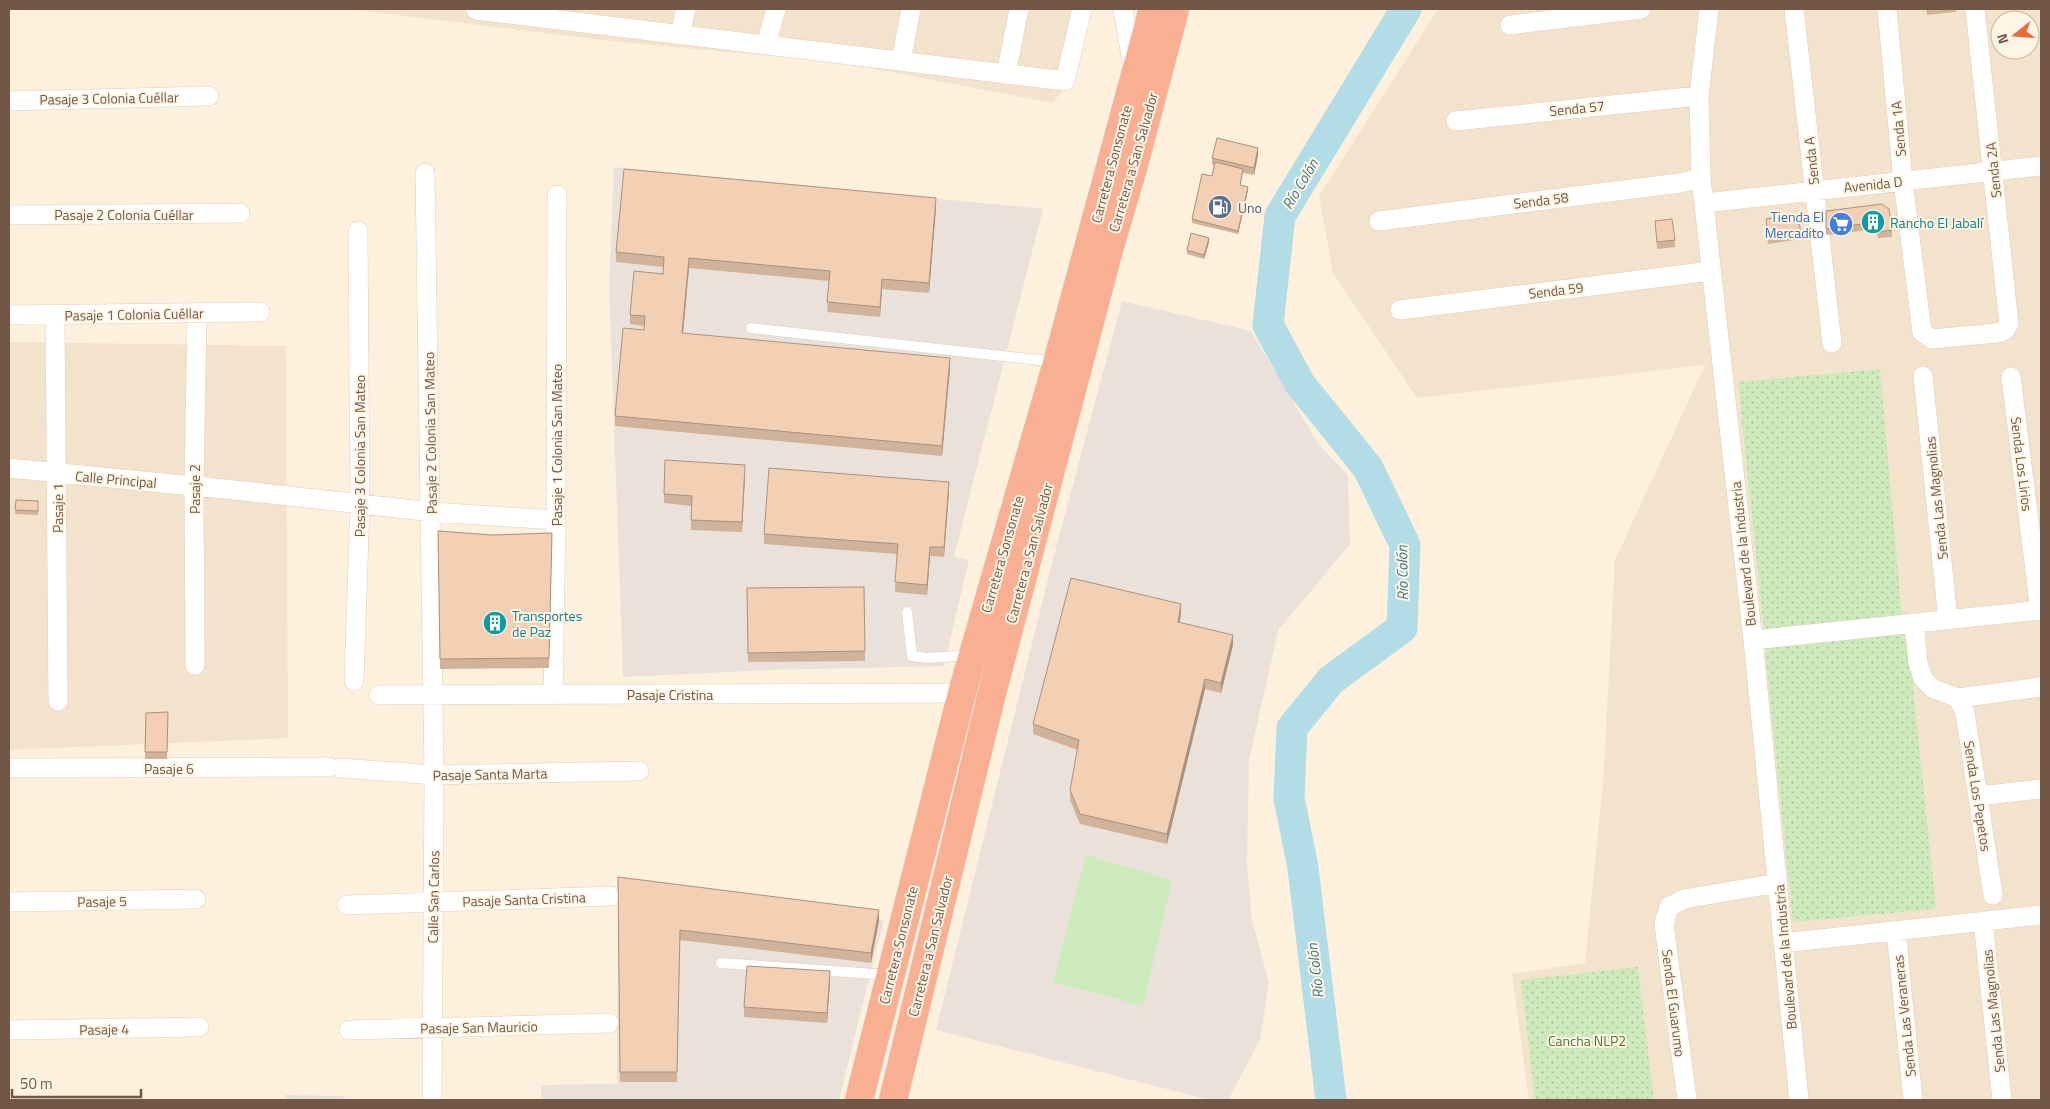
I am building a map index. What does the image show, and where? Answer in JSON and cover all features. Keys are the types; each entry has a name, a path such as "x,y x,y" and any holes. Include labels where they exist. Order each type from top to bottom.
{"highway":[{"name":"Carretera Sonsonate","path":"859,1100 962,693 1056,363 1153,9"},
{"name":"Carretera a San Salvador","path":"893,1100 991,697 1108,253 1135,161 1175,9"}],"street":[{"path":"680,34 686,9"},
{"path":"766,45 776,9"},
{"path":"901,61 911,9"},
{"path":"1006,74 1019,9"},
{"path":"476,10 577,15 680,34 1064,81 1082,9"},
{"path":"1123,9 1135,80"},
{"path":"1510,24 1641,9"},
{"name":"Boulevard de la Industria","path":"1709,9 1699,96 1701,178 1753,640 1799,1100"},
{"name":"Senda A","path":"1794,9 1832,343"},
{"name":"Senda 1A","path":"1887,9 1904,181 1922,332 1926,336"},
{"name":"Senda 2A","path":"1926,336 1932,338 1996,333 2004,330 2009,324 1975,9"},
{"name":"Pasaje 3 Colonia Cuéllar","path":"9,101 209,96"},
{"name":"Senda 57","path":"1456,121 1699,96"},
{"name":"Avenida D","path":"1705,203 2041,166"},
{"name":"Pasaje 2 Colonia San Mateo","path":"425,173 432,512 432,694"},
{"name":"Senda 58","path":"1379,221 1680,183 1701,178"},
{"name":"Pasaje 1 Colonia San Mateo","path":"553,694 556,520 557,195"},
{"name":"Pasaje 2 Colonia Cuéllar","path":"9,214 240,214"},
{"name":"Pasaje 3 Colonia San Mateo","path":"354,681 360,504 358,231"},
{"name":"Senda 59","path":"1400,310 1711,271"},
{"name":"Pasaje 1 Colonia Cuéllar","path":"9,316 260,312"},
{"name":"Pasaje 2","path":"195,665 194,486 197,313"},
{"name":"Pasaje 1","path":"55,315 58,702"},
{"name":"Senda Las Magnolias","path":"1924,376 1948,620"},
{"name":"Senda Los Lirios","path":"2011,377 2040,610"},
{"name":"Calle Principal","path":"9,468 432,512 556,520"},
{"path":"1753,640 2040,610"},
{"path":"1914,623 1918,663 1923,678 1932,688 1958,698 2041,687"},
{"name":"Pasaje Cristina","path":"379,696 432,694 962,693"},
{"name":"Calle San Carlos","path":"432,694 434,775 432,1100"},
{"name":"Senda Los Pepetos","path":"1958,698 1965,712 1993,895"},
{"name":"Pasaje 6","path":"9,768 335,768"},
{"name":"Pasaje Santa Marta","path":"335,768 434,775 639,771"},
{"path":"1979,796 2041,789"},
{"name":"Senda El Guarumo","path":"1687,1100 1664,924 1669,907 1684,899 1778,883"},
{"name":"Pasaje Santa Cristina","path":"347,905 610,896"},
{"name":"Pasaje 5","path":"9,902 196,900"},
{"path":"1783,943 2041,915"},
{"name":"Senda Las Magnolias","path":"1983,921 2002,1100"},
{"name":"Senda Las Veraneras","path":"1896,931 1913,1100"},
{"name":"Pasaje San Mauricio","path":"349,1030 609,1023"},
{"name":"Pasaje 4","path":"9,1030 199,1027"}],"lane":[{"path":"751,328 1056,363"},
{"path":"907,612 912,656 927,658 973,655"},
{"path":"721,963 890,976"}],"shaded area":[{"path":"348,9 1085,9 1066,86 1053,103 838,62 610,41"},
{"path":"1438,9 2041,9 2041,1100 1529,1100 1512,974 1585,963 1603,783 1615,560 1705,365 1417,398 1333,273 1319,196"},
{"path":"614,167 1043,209 954,557 969,560 944,666 770,670 623,677 609,286"},
{"path":"1122,301 1251,331 1319,445 1348,475 1350,544 1281,627 1279,627 1249,760 1247,864 1252,920 1269,983 1260,1040 1228,1100 1210,1100 936,1030 1052,563"},
{"path":"9,342 286,346 288,738 9,750"},
{"path":"618,887 884,920 839,1100 541,1100 541,1085 617,1084"},
{"path":"285,1095 343,1096 344,1100 285,1100"}],"green space":[{"path":"1880,369 1902,617 1764,631 1738,382"},
{"path":"1906,620 1936,909 1793,922 1764,639"},
{"path":"1086,855 1172,880 1143,1006 1053,982"},
{"name":"Cancha NLP2","path":"1638,967 1654,1100 1535,1100 1521,980"}],"building":[{"path":"1217,138 1258,148 1254,168 1212,158"},
{"name":"Uno","path":"1215,162 1243,169 1240,185 1248,187 1238,231 1192,219 1202,174 1212,176"},
{"path":"624,169 936,198 929,283 882,279 880,307 827,302 830,271 689,258 682,333 950,358 942,446 615,416 623,328 644,330 645,316 630,315 634,271 663,274 664,257 616,252"},
{"path":"1882,204 1889,209 1892,230 1878,232 1876,222 1826,229 1826,211"},
{"path":"1791,215 1799,222 1801,232 1768,237 1766,219"},
{"path":"1672,219 1675,240 1657,242 1655,221"},
{"name":"Uno","path":"1191,233 1209,238 1204,255 1187,250"},
{"path":"665,460 745,465 742,522 691,520 692,496 664,494"},
{"path":"769,468 949,482 944,547 930,547 927,585 895,582 898,544 764,534"},
{"path":"16,500 38,501 38,511 15,510"},
{"name":"Transportes de Paz","path":"438,531 492,535 552,533 549,658 440,659"},
{"path":"1071,578 1181,604 1178,622 1233,635 1221,683 1205,679 1167,834 1080,814 1070,790 1079,740 1033,724"},
{"path":"864,587 865,651 748,653 747,588"},
{"path":"168,712 167,752 145,752 146,713"},
{"path":"618,877 879,910 871,953 680,930 677,1072 620,1072"},
{"path":"747,966 830,971 827,1013 744,1007"}],"waterway":[{"name":"Río Colón","path":"1331,1100 1303,868 1289,798 1292,728 1331,680 1402,628 1405,545 1368,468 1300,384 1268,325 1280,216 1406,9"}],"place":[{"name":"Uno","path":"1220,207"},
{"name":"Rancho El Jabalí","path":"1873,222"},
{"name":"Tienda El Mercadito","path":"1841,224"},
{"name":"Transportes de Paz","path":"495,623"}]}
